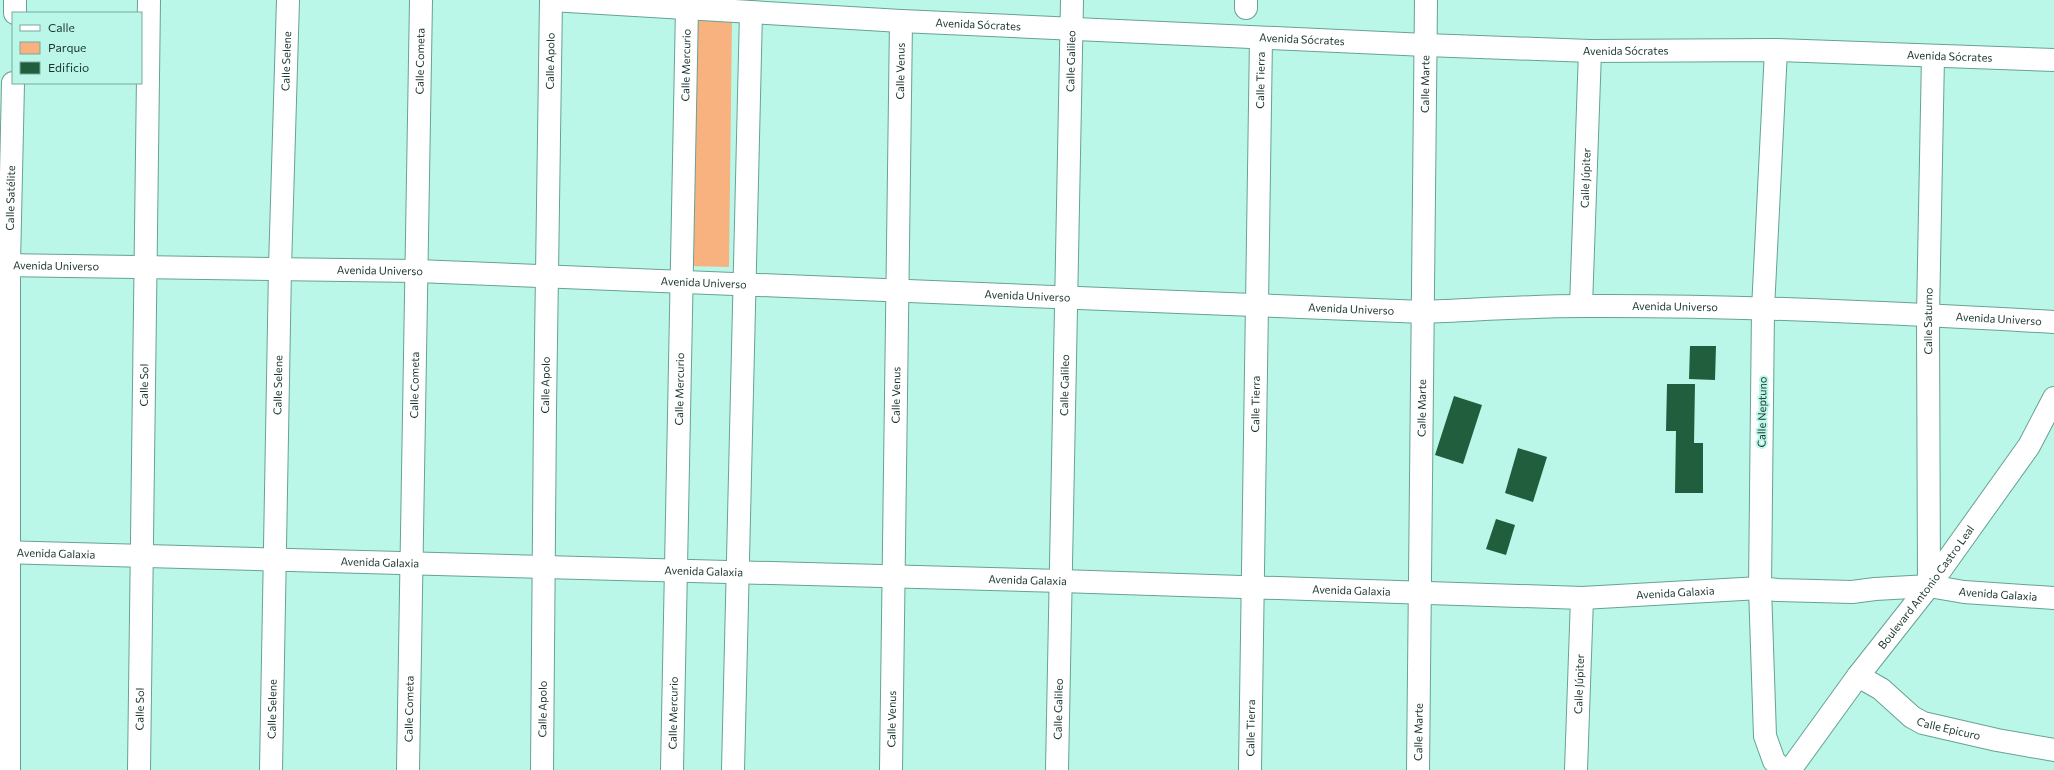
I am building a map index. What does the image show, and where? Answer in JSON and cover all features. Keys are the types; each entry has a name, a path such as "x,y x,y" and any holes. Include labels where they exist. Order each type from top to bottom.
{"street":[{"path":"15,0 15,12"},
{"name":"Calle Sol","path":"139,770 140,556 149,0"},
{"name":"Calle Selene","path":"271,770 280,268 288,0"},
{"name":"Calle Cometa","path":"408,770 422,0"},
{"name":"Avenida Sócrates","path":"551,0 688,8 724,5 751,12 868,9 901,20 1426,45 1590,50 1776,50 2054,60"},
{"name":"Calle Apolo","path":"542,770 551,0"},
{"name":"Calle Galileo","path":"1057,770 1072,0"},
{"name":"Calle Marte","path":"1418,770 1426,0"},
{"name":"Calle Mercurio","path":"672,770 688,8"},
{"path":"733,770 751,12"},
{"name":"Calle Venus","path":"891,770 901,20"},
{"name":"Calle Tierra","path":"1250,770 1261,38"},
{"name":"Calle Júpiter","path":"1581,306 1590,50"},
{"name":"Calle Neptuno","path":"1776,50 1763,309 1760,588 1765,736 1772,757 1783,770"},
{"name":"Calle Saturno","path":"1929,586 1928,314 1933,56"},
{"name":"Calle Satélite","path":"9,770 5,552 5,265 13,84"},
{"name":"Avenida Universo","path":"5,265 145,268 280,268 547,276 1423,312 1581,306 1928,314 2054,322"},
{"name":"Boulevard Antonio Castro Leal","path":"1790,770 1858,676 1929,586 2029,446 2054,398"},
{"name":"Avenida Galaxia","path":"5,552 737,572 1582,598 1760,588 1777,590 1852,592 1875,589 1929,586 1964,592 2054,598"},
{"name":"Calle Júpiter","path":"1576,770 1582,598"},
{"name":"Calle Epicuro","path":"1858,676 1881,689 1912,717 1923,723 1997,740 2054,750"}],"green space":[{"path":"692,18 732,19 729,267 688,266"}],"building":[{"path":"1690,346 1716,346 1715,380 1689,379"},
{"path":"1667,384 1695,384 1694,443 1703,443 1703,493 1675,493 1676,431 1666,431"},
{"path":"1454,396 1482,405 1463,464 1435,455"},
{"path":"1518,448 1547,457 1533,502 1505,493"},
{"path":"1496,519 1515,525 1506,555 1486,549"}]}
